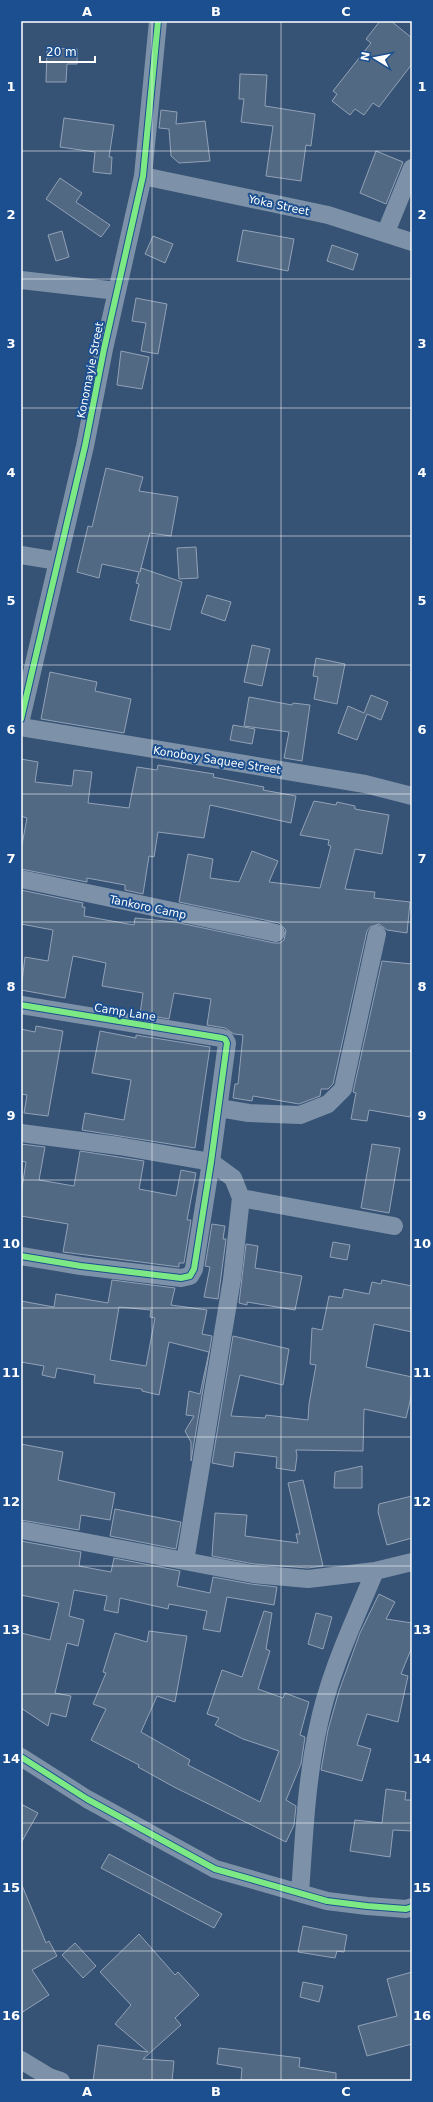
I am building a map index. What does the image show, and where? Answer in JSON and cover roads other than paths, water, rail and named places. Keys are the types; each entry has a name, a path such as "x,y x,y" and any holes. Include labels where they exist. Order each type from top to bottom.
{"street":[{"name":"Konomayie Street","path":"21,719 85,446 117,291 143,176 158,21"},
{"path":"386,232 412,168"},
{"name":"Yoka Street","path":"143,176 328,215 386,232 412,242"},
{"path":"21,280 117,291"},
{"path":"21,555 58,561"},
{"name":"Konoboy Saquee Street","path":"21,727 365,784 412,796"},
{"name":"Tankoro Camp","path":"21,879 276,933"},
{"path":"21,1256 88,1267 181,1278 190,1276 194,1269 219,1108 249,1113 300,1115 328,1104 343,1089 377,934"},
{"name":"Camp Lane","path":"21,1005 226,1040 219,1108"},
{"path":"21,1133 119,1146 211,1162 233,1178 241,1198 232,1278 185,1561"},
{"path":"241,1198 394,1226"},
{"path":"21,1530 253,1574 308,1579 375,1571 412,1562"},
{"path":"300,1893 310,1769 318,1726 334,1673 375,1571"},
{"path":"21,1757 87,1799 215,1869 327,1901 410,1913"},
{"path":"21,2060 61,2081"}]}
